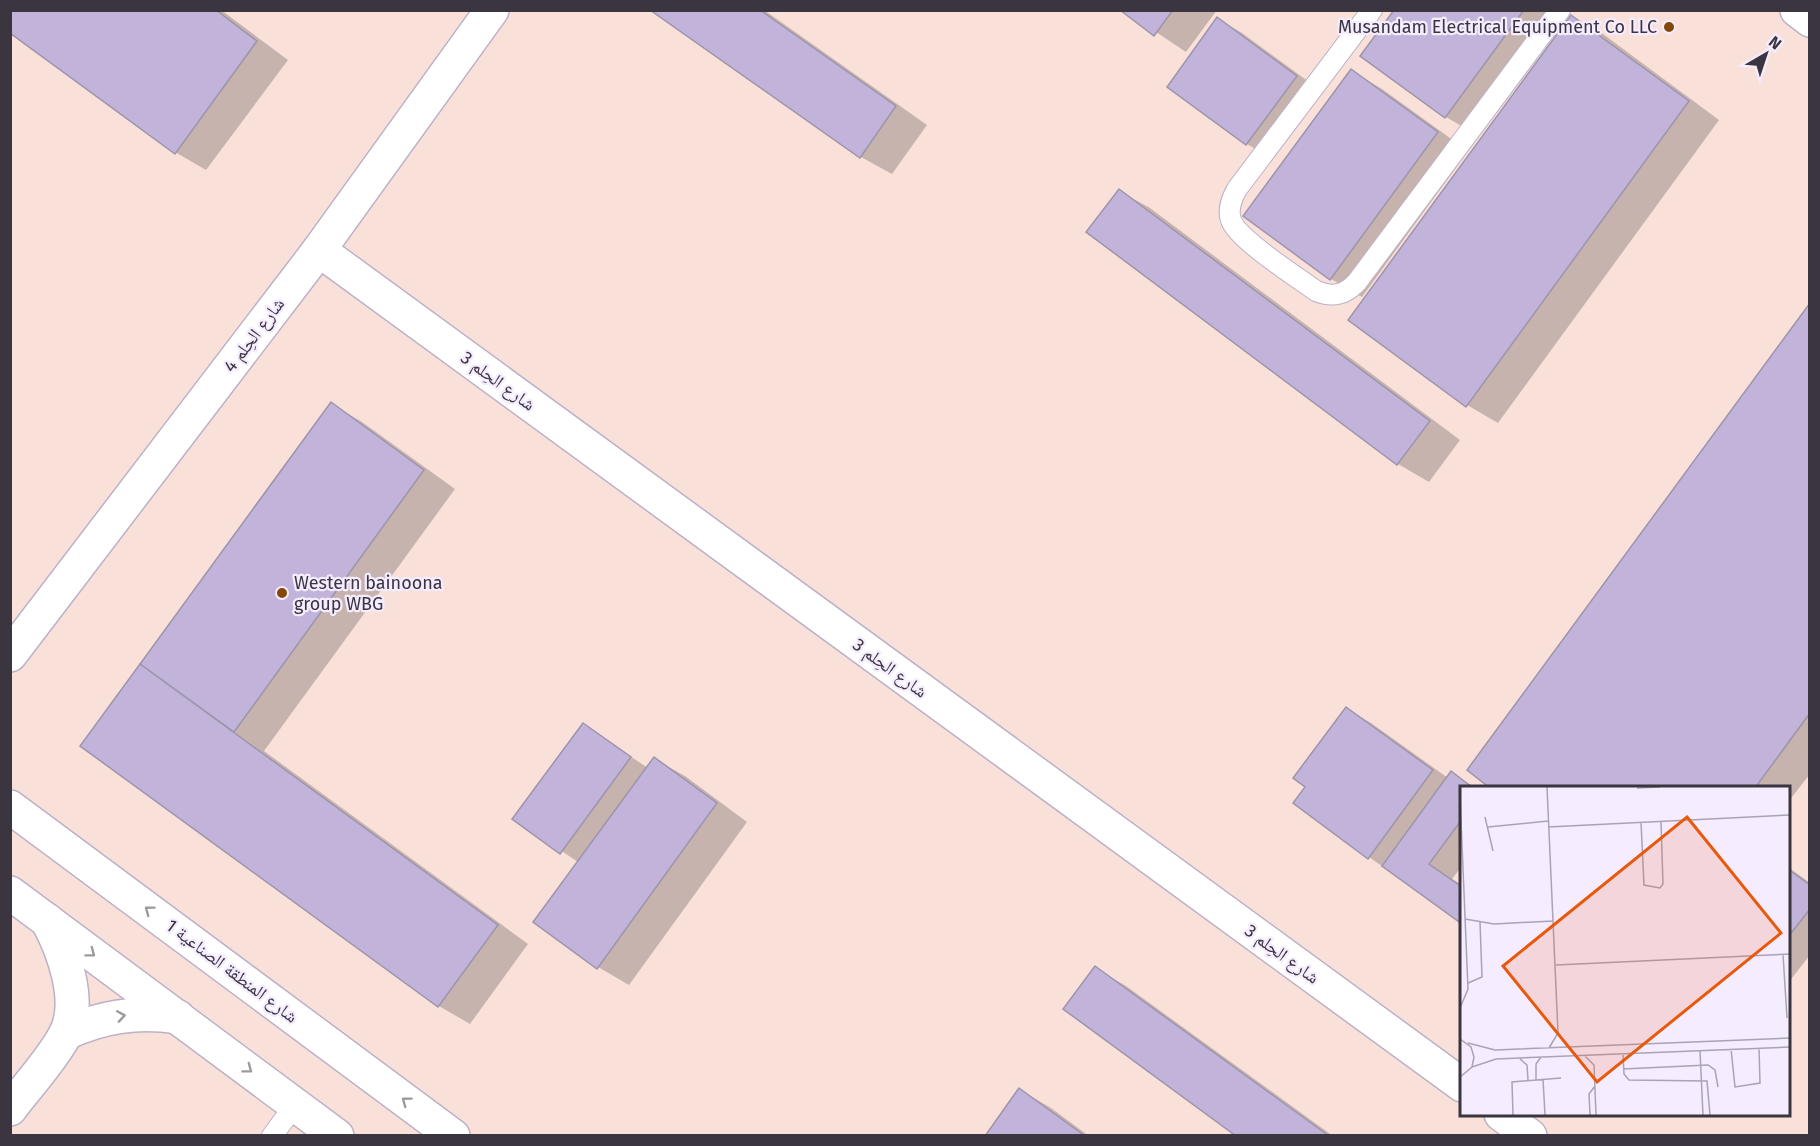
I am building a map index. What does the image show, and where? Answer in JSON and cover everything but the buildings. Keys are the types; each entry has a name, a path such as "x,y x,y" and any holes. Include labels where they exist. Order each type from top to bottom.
{"street":[{"name":"شارع الحِلم 4","path":"10,655 319,250 492,10"},
{"path":"1797,10 1809,20"},
{"name":"شارع الحِلم 3","path":"319,250 1460,1085"},
{"name":"شارع المنطقة الصناعية 1","path":"10,807 453,1136"},
{"path":"10,893 337,1136"},
{"path":"10,1109 66,1033 70,1010 66,963 47,920"},
{"path":"66,1033 87,1023 132,1014 178,1017"},
{"path":"1504,1116 1530,1136"}],"lane":[{"path":"1372,10 1237,189 1230,208 1230,219 1242,236 1316,291 1327,295 1338,295 1349,291 1357,282 1560,10"},
{"path":"272,1136 295,1105"}],"shaded area":[{"path":"10,11 1809,11 1809,1135 11,1135"}],"place":[{"name":"Musandam Electrical Equipment Co LLC","path":"1669,27"},
{"name":"Western bainoona group WBG","path":"282,593"}]}
